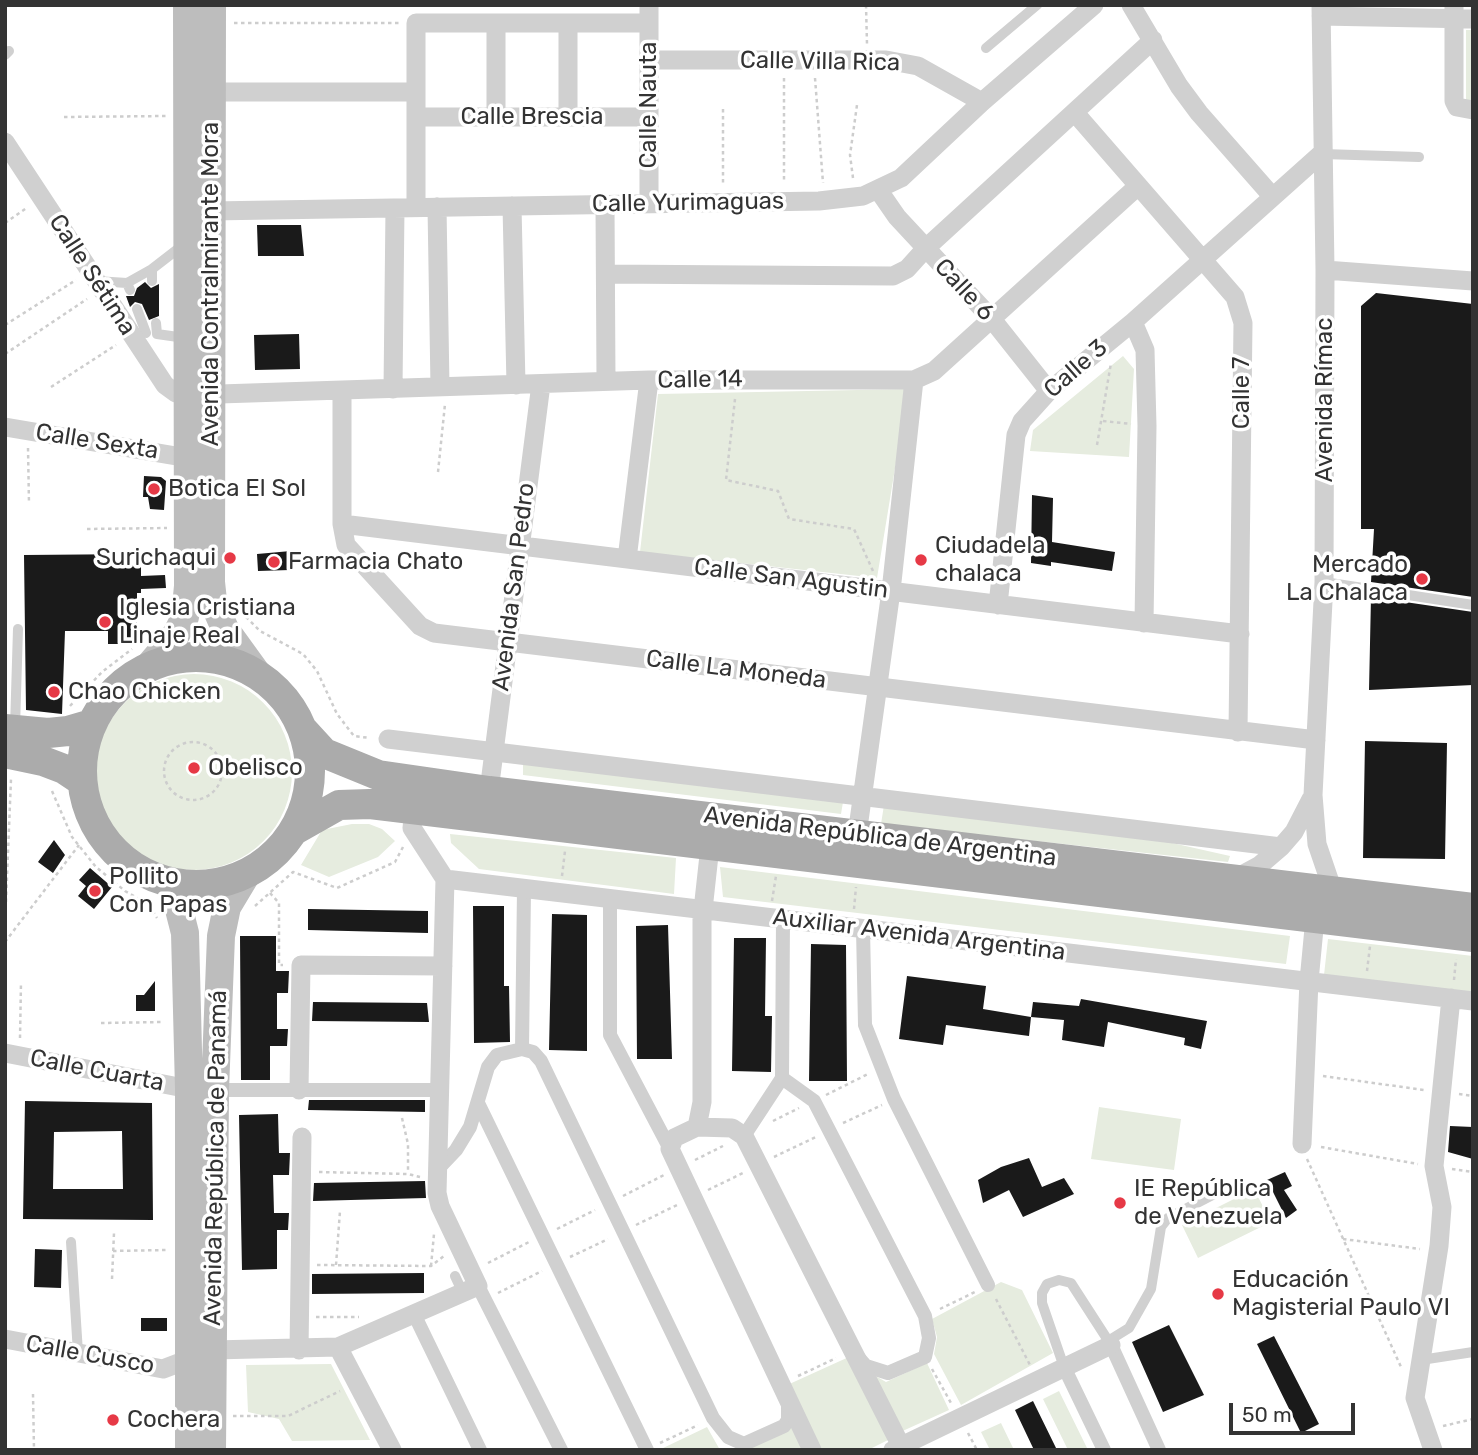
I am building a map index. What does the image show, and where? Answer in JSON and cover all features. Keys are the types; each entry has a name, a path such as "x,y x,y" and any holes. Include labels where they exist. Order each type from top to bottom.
{"main road":[{"name":"Avenida Contralmirante Mora","path":"144,656 167,648 185,617 188,458 200,395 189,339 187,5"},
{"name":"Avenida Contralmirante Mora","path":"212,14 211,211 200,395 211,582 218,614 225,629 259,676"},
{"path":"9,742 48,733 106,700 144,656 166,661 205,657 242,667 259,676 291,708 302,729 309,754 310,781 305,807 293,831 266,862 248,872 211,884 172,882 145,873 120,856 97,826 88,809 82,781 81,715"},
{"name":"Avenida República de Argentina","path":"302,729 324,753 378,775 1315,918 1466,936"},
{"path":"9,742 64,769 82,781"},
{"name":"Avenida República de Argentina","path":"293,831 339,805 370,804 413,818 568,829 779,854 858,849 1236,878 1473,908"},
{"name":"Avenida República de Panamá","path":"212,1450 212,1416 201,1355 188,1250 202,1089 221,936 227,907 248,872"},
{"name":"Avenida República de Panamá","path":"172,882 185,933 187,1022 202,1089 201,1355 189,1450"}],"street":[{"name":"Calle Yurimaguas","path":"211,211 784,202 859,197 879,191 901,178 982,102 1094,5"},
{"path":"1131,5 1179,86 1199,113 1272,196"},
{"path":"1321,10 1460,14 1454,101 1457,107 1473,110"},
{"name":"Avenida Rímac","path":"1321,10 1325,270 1324,582 1313,795 1317,844 1333,891"},
{"path":"416,207 416,23 568,23 649,14"},
{"name":"Calle Nauta","path":"649,14 649,204"},
{"path":"496,23 496,117"},
{"path":"568,23 568,117"},
{"path":"606,274 893,276 907,270 926,248 1076,114 1153,40"},
{"name":"Calle Villa Rica","path":"649,60 867,60 918,65 982,102"},
{"path":"212,92 416,92"},
{"name":"Calle 7","path":"1076,114 1235,297 1242,323 1238,732"},
{"name":"Calle Brescia","path":"416,117 649,117"},
{"name":"Calle Sétima","path":"5,142 95,281 145,333 165,385 176,393 200,395"},
{"name":"Calle 3","path":"998,605 1016,435 1022,421 1049,391 1133,322 1322,153"},
{"path":"858,849 861,797 914,380 934,370 1138,186"},
{"name":"Calle 6","path":"879,191 897,217 991,318 1049,391"},
{"path":"605,205 606,382"},
{"path":"512,206 516,385"},
{"path":"437,207 444,387"},
{"path":"393,389 396,208"},
{"path":"1325,270 1473,281"},
{"path":"1133,322 1145,350 1147,426 1144,623"},
{"path":"626,559 649,380"},
{"name":"Calle 14","path":"200,395 649,380 914,380"},
{"name":"Avenida San Pedro","path":"489,791 541,384"},
{"name":"Calle La Moneda","path":"342,391 342,524 346,545 354,558 420,626 451,637 507,640 1316,740"},
{"name":"Calle Sexta","path":"5,427 188,458"},
{"name":"Calle San Agustin","path":"342,524 519,548 1240,634"},
{"path":"388,739 493,754 1281,848"},
{"name":"Avenida Rímac","path":"1236,878 1260,865 1281,848 1305,814 1313,795"},
{"path":"413,818 445,879 437,1176 440,1206 458,1245 465,1285 561,1450"},
{"path":"697,1127 702,1102 703,910 710,846"},
{"name":"Auxiliar Avenida Argentina","path":"445,879 1473,1001"},
{"path":"522,1049 524,889"},
{"path":"610,900 610,1035 670,1149 813,1450"},
{"path":"744,1136 782,1078 776,918"},
{"path":"1302,1144 1309,981 1315,918"},
{"path":"863,929 864,1025 894,1098 988,1285"},
{"path":"299,1090 301,965 443,966"},
{"path":"1433,1450 1415,1398 1442,1208 1434,1166 1451,998"},
{"path":"437,1176 470,1127 488,1067 497,1055 522,1049 533,1052 541,1061 713,1418 728,1437 744,1444 784,1426 788,1420 784,1393"},
{"name":"Calle Cuarta","path":"13,1054 202,1089"},
{"path":"782,1078 814,1101 925,1316 929,1338 925,1357 888,1373 866,1366 852,1350"},
{"path":"202,1089 440,1090"},
{"path":"478,1103 647,1449"},
{"path":"670,1149 674,1138 697,1127 717,1125 732,1128 744,1136 852,1350 897,1448 1109,1343 1159,1450"},
{"path":"299,1350 302,1137"},
{"name":"Calle Cusco","path":"5,1339 158,1369 168,1368 201,1355 338,1347 415,1316 465,1285"},
{"path":"415,1316 480,1450"},
{"path":"338,1347 393,1450"},
{"path":"1064,1367 1104,1450"},
{"path":"379,1423 380,1450"}],"lane":[{"path":"986,48 1037,5"},
{"path":"1322,153 1419,157"},
{"path":"95,281 129,286 188,241"},
{"path":"152,269 152,281"},
{"path":"137,309 145,333 189,339"},
{"path":"1324,582 1473,605"},
{"path":"9,742 18,629"},
{"path":"1064,1367 1042,1303 1042,1293 1048,1284 1059,1280 1071,1283 1109,1343 1129,1328 1151,1289 1161,1227 1168,1218 1226,1188"},
{"path":"71,1242 78,1310 78,1353"},
{"path":"1421,1360 1473,1352"}],"path":[{"path":"866,5 867,60"},
{"path":"212,14 416,23"},
{"path":"815,60 819,162 826,200"},
{"path":"783,61 784,202"},
{"path":"856,106 850,155 859,197"},
{"path":"723,108 723,203"},
{"path":"64,117 188,116"},
{"path":"5,223 42,198"},
{"path":"5,325 95,281"},
{"path":"5,354 95,281"},
{"path":"51,387 145,333"},
{"path":"1097,445 1115,335"},
{"path":"738,379 726,480 778,492 789,519 854,529 886,590"},
{"path":"438,472 444,387"},
{"path":"1102,421 1147,426"},
{"path":"28,431 29,504"},
{"path":"87,529 188,528"},
{"path":"218,614 242,614 260,631 303,654 317,671 337,714 354,736 388,739"},
{"path":"81,715 102,672 144,656"},
{"path":"191,741 201,742 216,752 223,770 222,779 211,794 192,800 173,792 164,775 168,756 182,743 191,741"},
{"path":"6,902 9,742"},
{"path":"43,761 56,803 79,845 96,867 125,891 149,905 166,932 185,933"},
{"path":"247,913 293,872 337,888 395,862 413,818"},
{"path":"560,893 568,829"},
{"path":"5,942 79,845"},
{"path":"858,849 853,917 863,929"},
{"path":"776,918 779,854"},
{"path":"270,893 279,903 279,965 301,965"},
{"path":"1365,988 1373,925"},
{"path":"1451,998 1466,936"},
{"path":"13,1054 21,982"},
{"path":"101,1023 187,1022"},
{"path":"1305,1073 1440,1092"},
{"path":"402,1118 408,1144 408,1174"},
{"path":"1302,1144 1434,1166"},
{"path":"1302,1144 1415,1398"},
{"path":"301,1172 437,1176"},
{"path":"336,1265 340,1211"},
{"path":"112,1279 114,1233"},
{"path":"1343,1239 1438,1251"},
{"path":"300,1265 431,1266 458,1245"},
{"path":"113,1251 188,1250"},
{"path":"925,1316 988,1285 1038,1380"},
{"path":"299,1318 364,1317"},
{"path":"784,1393 852,1350"},
{"path":"925,1357 960,1418"},
{"path":"212,1416 288,1416 357,1382"},
{"path":"33,1394 34,1450"},
{"path":"647,1449 713,1418"},
{"path":"1426,1430 1473,1419"}],"shaded area":[{"path":"1466,30 1473,30 1473,100 1466,100"},
{"path":"1123,356 1134,369 1129,457 1030,451 1033,430"},
{"path":"908,389 877,578 640,552 658,394"},
{"path":"194,674 231,682 263,703 284,735 292,772 284,809 263,841 231,862 194,870 157,862 125,841 104,809 96,772 104,735 125,703 157,682"},
{"path":"523,762 843,802 841,814 523,775"},
{"path":"884,805 1150,838 1230,856 1228,862 881,824"},
{"path":"352,824 369,824 382,829 395,841 378,857 329,877 301,865 322,830"},
{"path":"450,834 676,858 674,894 479,869 451,843"},
{"path":"720,867 1290,936 1286,964 723,897"},
{"path":"1328,939 1473,956 1473,992 1324,975"},
{"path":"1099,1107 1181,1119 1174,1170 1091,1159"},
{"path":"1254,1189 1271,1222 1198,1258 1182,1225"},
{"path":"1001,1282 1022,1290 1053,1353 961,1405 934,1354 937,1337 932,1319"},
{"path":"851,1356 890,1439 868,1450 817,1450 785,1386"},
{"path":"927,1363 949,1410 896,1434 867,1371 886,1382"},
{"path":"331,1364 370,1440 292,1441 279,1419 248,1412 246,1365"},
{"path":"1059,1391 1088,1450 1068,1450 1043,1399"},
{"path":"1001,1423 1014,1450 990,1450 981,1432"},
{"path":"794,1424 807,1450 734,1450"},
{"path":"707,1427 720,1450 659,1450"}],"building":[{"path":"257,225 301,225 304,256 258,256"},
{"path":"145,282 151,288 159,284 159,316 149,320 142,304 135,302 130,307 126,296 134,296 137,288"},
{"path":"1376,293 1473,304 1473,597 1371,582 1374,529 1361,529 1361,306"},
{"path":"299,334 300,369 255,370 254,335"},
{"name":"Botica El Sol","path":"144,476 161,477 166,481 164,510 150,509 148,497 143,497"},
{"path":"1032,495 1053,498 1052,542 1115,552 1112,571 1051,562 1051,566 1031,563"},
{"name":"Farmacia Chato","path":"291,551 290,570 258,571 257,554"},
{"path":"141,554 141,576 165,575 166,588 141,589 141,593 137,593 137,644 108,644 108,631 65,631 62,714 26,710 24,555"},
{"path":"1371,597 1473,612 1473,685 1369,690"},
{"path":"1365,741 1447,743 1445,859 1363,858"},
{"path":"54,840 65,855 53,873 38,862"},
{"name":"Pollito Con Papas","path":"90,868 112,887 94,909 78,896 86,886 79,880"},
{"path":"473,906 504,906 504,986 509,986 510,1042 474,1043"},
{"path":"308,909 428,911 428,933 308,930"},
{"path":"552,914 587,915 587,1051 549,1050"},
{"path":"668,925 672,1059 637,1059 636,926"},
{"path":"240,936 276,936 276,971 289,971 288,993 277,993 277,1029 288,1029 287,1046 270,1046 270,1080 241,1080"},
{"path":"734,938 766,938 765,1016 772,1016 771,1072 732,1071"},
{"path":"811,944 846,945 847,1081 809,1081"},
{"path":"907,976 986,986 983,1009 1031,1017 1029,1036 946,1025 943,1045 899,1039"},
{"path":"155,981 155,1011 136,1011 136,995 144,995"},
{"path":"1081,999 1207,1021 1201,1049 1184,1045 1185,1038 1108,1022 1104,1047 1062,1040 1064,1020 1031,1017 1033,1002 1079,1006"},
{"path":"313,1002 427,1003 429,1022 312,1021"},
{"path":"309,1100 425,1100 425,1112 308,1110"},
{"path":"25,1101 152,1103 153,1220 23,1219","holes":["122,1131 123,1189 53,1189 54,1132"]},
{"path":"278,1114 279,1153 290,1153 289,1175 273,1175 274,1213 289,1213 288,1230 277,1230 277,1269 242,1270 239,1115"},
{"path":"1450,1126 1473,1127 1473,1159 1448,1152"},
{"path":"1029,1158 1042,1187 1064,1178 1074,1194 1023,1217 1009,1190 983,1203 978,1180 1001,1167"},
{"path":"1285,1172 1292,1186 1284,1190 1297,1210 1286,1218 1267,1180"},
{"path":"425,1181 426,1198 313,1201 314,1183"},
{"path":"35,1249 62,1250 61,1288 34,1287"},
{"path":"424,1273 424,1293 312,1294 312,1274"},
{"path":"141,1318 167,1318 167,1331 141,1331"},
{"path":"1169,1325 1204,1395 1163,1412 1132,1342"},
{"path":"1274,1336 1319,1424 1301,1433 1257,1344"},
{"path":"1033,1401 1057,1450 1034,1450 1015,1410"}],"place":[{"name":"Botica El Sol","path":"154,489"},
{"name":"Surichaqui","path":"230,558"},
{"name":"Ciudadela chalaca","path":"921,560"},
{"name":"Farmacia Chato","path":"274,562"},
{"name":"Mercado La Chalaca","path":"1422,579"},
{"name":"Iglesia Cristiana Linaje Real","path":"105,622"},
{"name":"Chao Chicken","path":"54,692"},
{"name":"Obelisco","path":"194,768"},
{"name":"Pollito Con Papas","path":"95,891"},
{"name":"IE República de Venezuela","path":"1120,1203"},
{"name":"Educación Magisterial Paulo VI","path":"1218,1294"},
{"name":"Cochera","path":"113,1420"}]}
